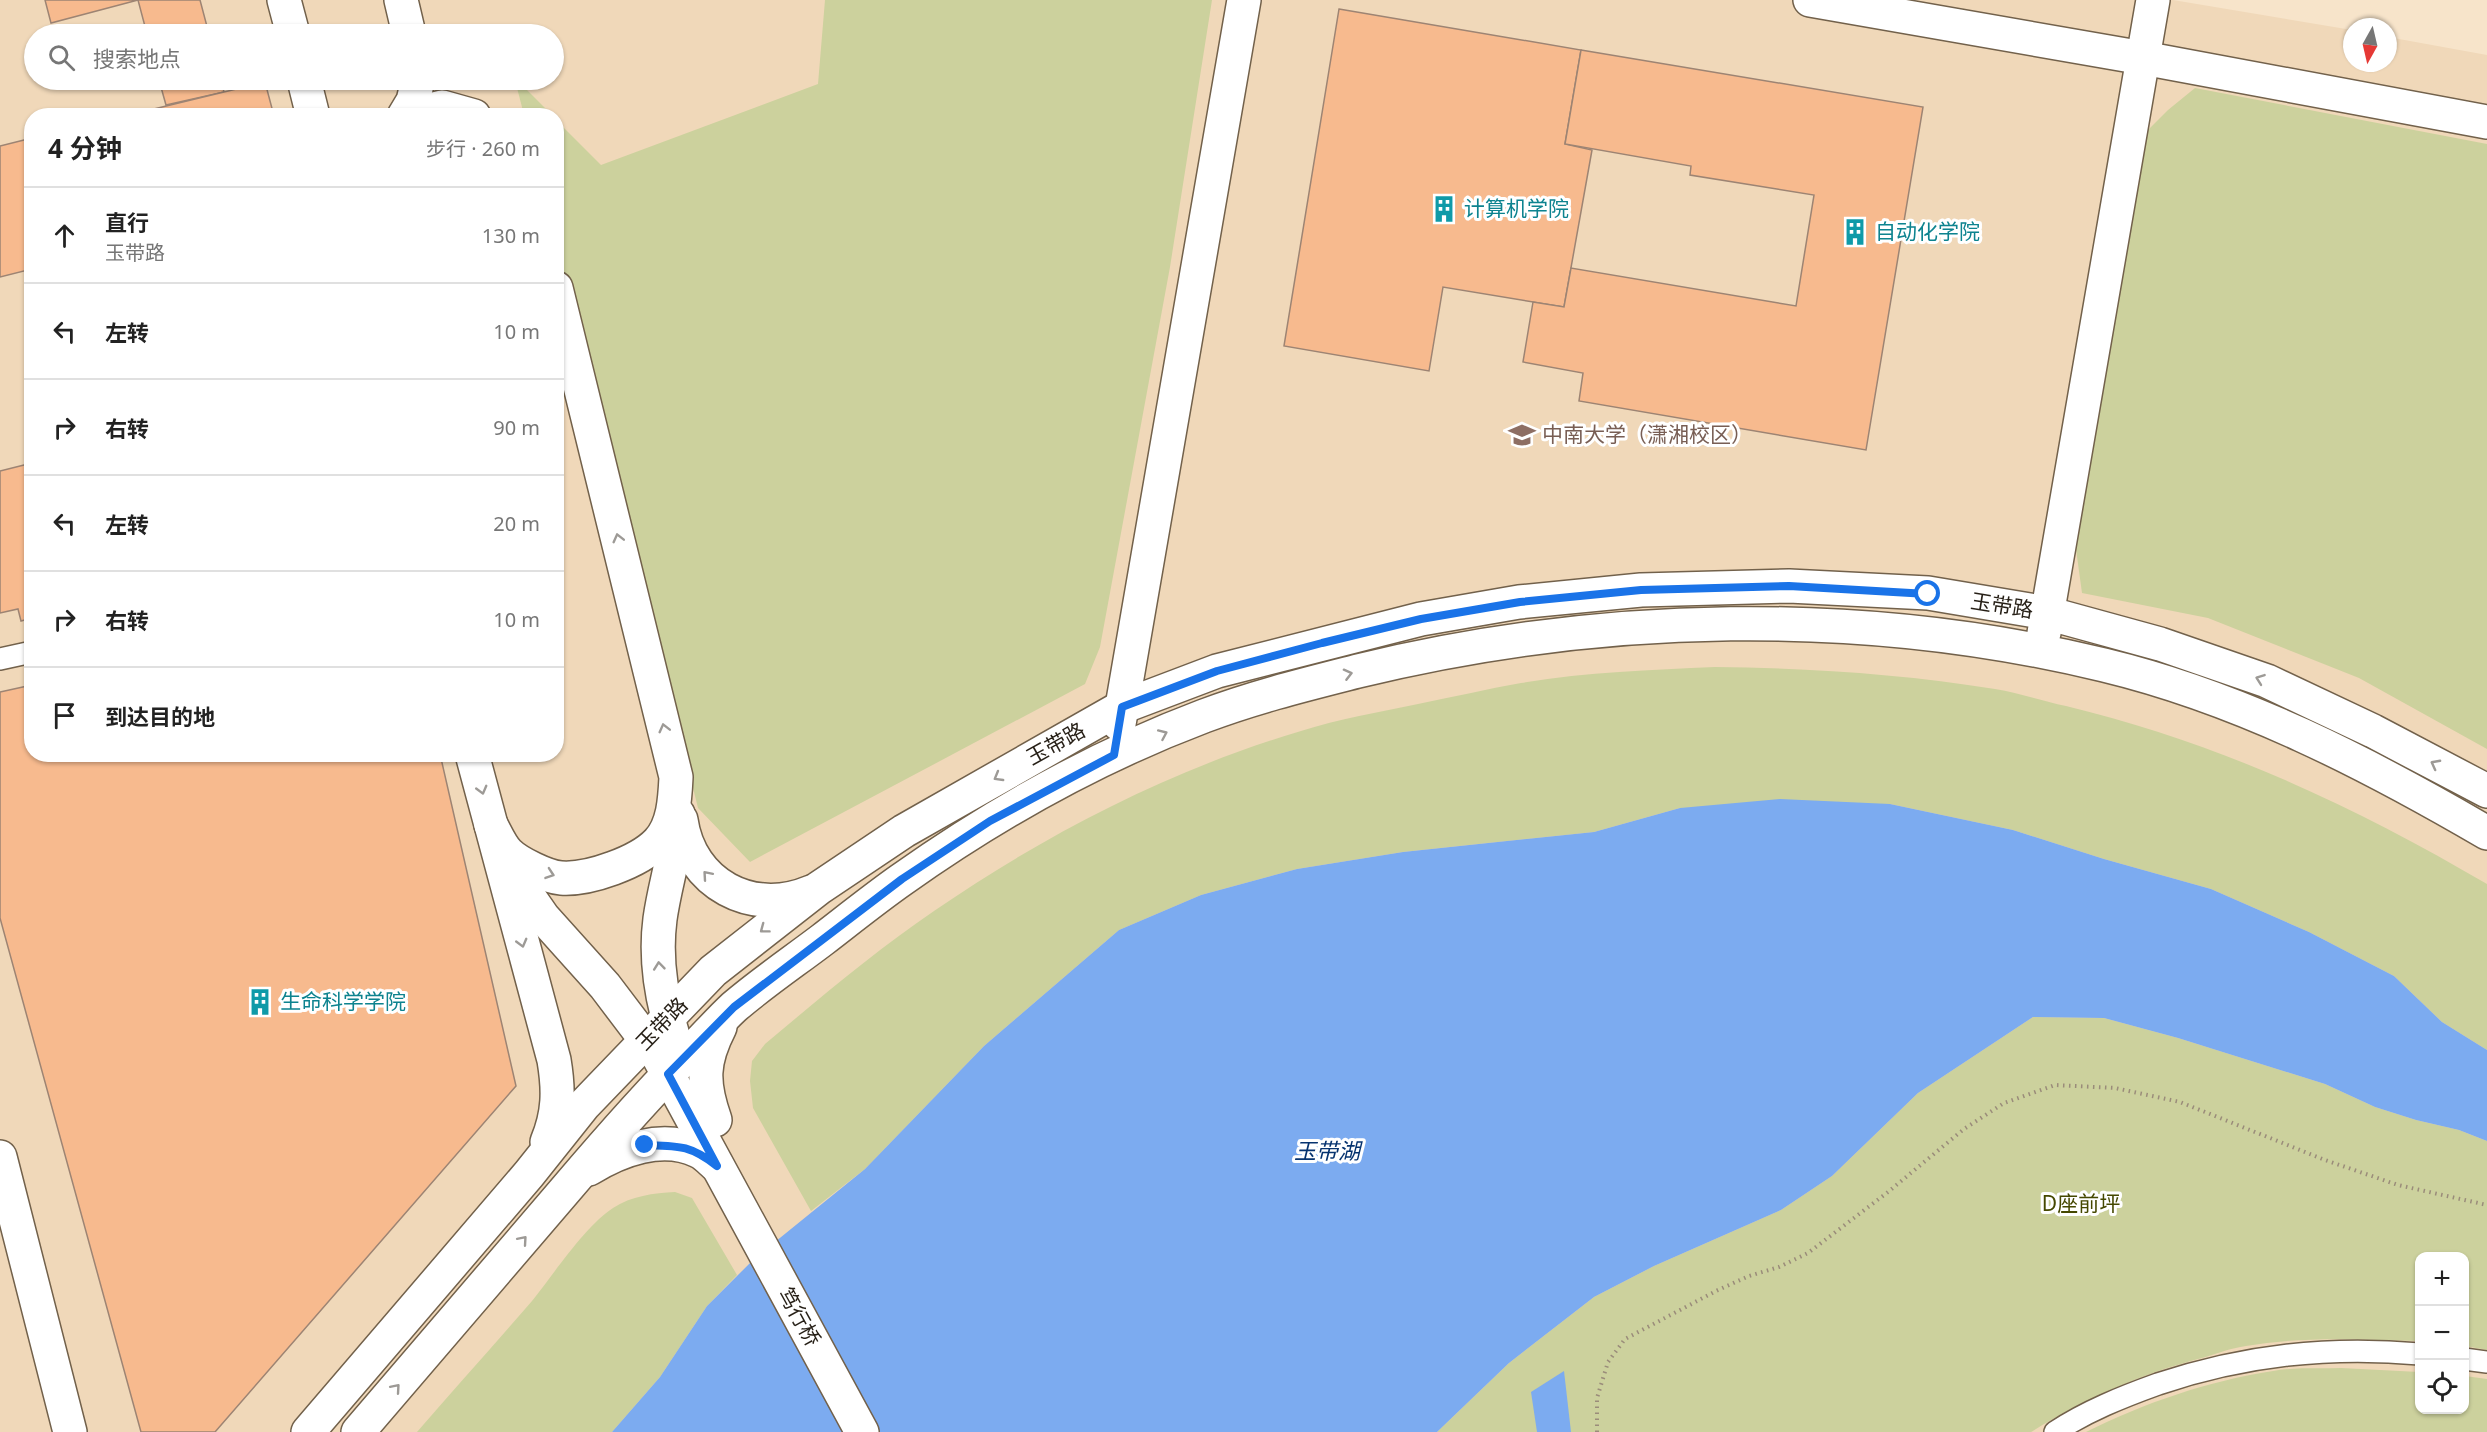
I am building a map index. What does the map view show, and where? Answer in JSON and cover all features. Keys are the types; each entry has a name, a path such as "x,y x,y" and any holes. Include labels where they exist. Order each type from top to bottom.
{"street":[{"path":"284,0 290,24"},
{"path":"401,0 407,24"},
{"path":"1114,755 1244,0"},
{"path":"1810,0 2143,58 2487,122"},
{"path":"2041,652 2153,0"},
{"path":"409,108 417,90"},
{"path":"564,321 676,777 687,846 700,868 714,883 736,893 757,899 779,900 800,896 819,888"},
{"name":"玉带路","path":"308,1432 529,1173 584,1105 713,971 819,888 904,831 1122,707 1217,671 1421,619 1520,602 1641,590 1789,586 1928,594 2047,613 2160,644 2267,681 2373,731 2487,791"},
{"path":"358,1432 645,1097 734,1007 902,879 990,821 1114,755 1206,715 1301,685 1413,658 1515,639 1626,628 1757,624 1866,627 1980,641 2106,665 2213,698 2312,739 2416,792 2487,833"},
{"path":"474,762 554,1060 558,1084 559,1102 554,1125 545,1147 529,1173"},
{"path":"491,825 508,853 530,868 561,878 602,872 633,860 659,841 672,816 676,777"},
{"path":"657,1029 660,919 678,828 676,777"},
{"path":"491,825 506,859 532,902 605,986 657,1029 676,1066 717,1166"},
{"path":"734,1007 720,1028 706,1061 705,1081 708,1100 745,1197 885,1432"},
{"path":"676,1066 715,1119"},
{"path":"561,1195 589,1169 611,1155 645,1145 678,1146 699,1151 717,1166 745,1197"},
{"path":"0,1157 70,1432"},
{"name":"笃行桥","path":"745,1197 861,1432"}],"lane":[{"path":"430,90 461,108"},
{"path":"0,659 24,654"},
{"path":"2055,1432 2080,1415 2136,1392 2200,1370 2251,1359 2320,1351 2415,1354"},
{"path":"2469,1360 2487,1362"}],"path":[{"path":"1597,1432 1597,1398 1605,1371 1608,1362 1625,1339 1718,1290 1749,1276 1779,1267 1808,1253 1964,1129 2004,1103 2055,1085 2115,1088 2180,1102 2325,1160 2398,1185 2487,1205"}],"shaded area":[{"name":"中南大学（潇湘校区）","path":"0,0 2173,0 2343,28 2343,72 2397,72 2397,39 2487,55 2487,1432 0,1432"}],"green space":[{"path":"825,0 1212,0 1170,267 1100,647 1085,684 750,862 698,808 564,272 564,128 601,165 818,84"},
{"path":"2195,88 2487,144 2487,749 2359,678 2208,618 2082,593 2075,542 2144,134"},
{"path":"518,90 527,90 545,108 522,108"},
{"path":"1715,667 1820,670 1890,676 2013,693 2122,721 2177,738 2283,779 2386,828 2487,884 2487,1050 2442,1022 2394,976 2309,932 2211,889 2104,859 2013,830 1890,804 1680,808 1594,832 1403,852 1297,869 1201,895 1119,930 984,1046 865,1169 811,1211 753,1108 750,1081 752,1061 765,1044 848,975 912,926 1020,856 1065,830 1157,785 1252,747 1359,716 1545,679 1618,672"},
{"name":"D座前坪","path":"2033,1017 2104,1018 2178,1038 2325,1084 2375,1107 2459,1130 2487,1141 2487,1350 2469,1347 2469,1252 2415,1252 2415,1341 2311,1340 2235,1348 2179,1364 2135,1380 2092,1398 2031,1432 1437,1432 1509,1363 1594,1297 1654,1266 1781,1210 1832,1176 1918,1093"},
{"path":"675,1192 692,1198 737,1275 707,1306 660,1377 612,1432 417,1432 532,1301 592,1226 620,1204 651,1194"},
{"path":"2341,1368 2415,1372 2415,1414 2469,1414 2469,1377 2487,1379 2487,1432 2086,1432 2177,1394 2249,1375 2298,1369"}],"water":[{"name":"玉带湖","path":"1780,799 1890,804 2013,830 2104,859 2211,889 2309,932 2394,976 2442,1022 2487,1050 2487,1141 2459,1130 2375,1107 2325,1084 2178,1038 2104,1018 2033,1017 1918,1093 1832,1176 1781,1210 1654,1266 1594,1297 1509,1363 1437,1432 612,1432 660,1377 707,1306 754,1259 865,1169 984,1046 1119,930 1201,895 1297,869 1403,852 1594,832 1680,808"},
{"path":"1564,1371 1571,1432 1537,1432 1531,1392"}],"building":[{"path":"45,0 138,0 51,23"},
{"path":"138,0 200,0 206,24 144,24"},
{"name":"计算机学院","path":"1339,9 1581,50 1565,144 1592,150 1564,307 1443,287 1429,371 1284,346"},
{"name":"自动化学院","path":"1581,50 1923,107 1866,450 1579,401 1583,373 1523,362 1533,302 1564,307 1571,268 1796,306 1814,195 1690,175 1691,166 1565,144"},
{"path":"162,90 224,90 224,92 166,105"},
{"path":"267,90 272,108 158,108 224,92"},
{"path":"24,140 24,271 0,277 0,146"},
{"path":"24,465 24,620 21,621 18,609 0,613 0,471"},
{"name":"生命科学学院","path":"24,687 24,762 442,762 516,1086 215,1432 141,1432 0,918 0,692"}],"place":[{"name":"计算机学院","path":"1444,209"},
{"name":"自动化学院","path":"1855,232"},
{"name":"中南大学（潇湘校区）","path":"1522,435"},
{"name":"生命科学学院","path":"260,1002"}],"route":[{"path":"645,1145 678,1146 699,1151 717,1166 668,1074 734,1007 902,879 990,821 1114,755 1122,707 1217,671 1322,643 1421,619 1520,602 1641,590 1789,586 1928,594"}]}
